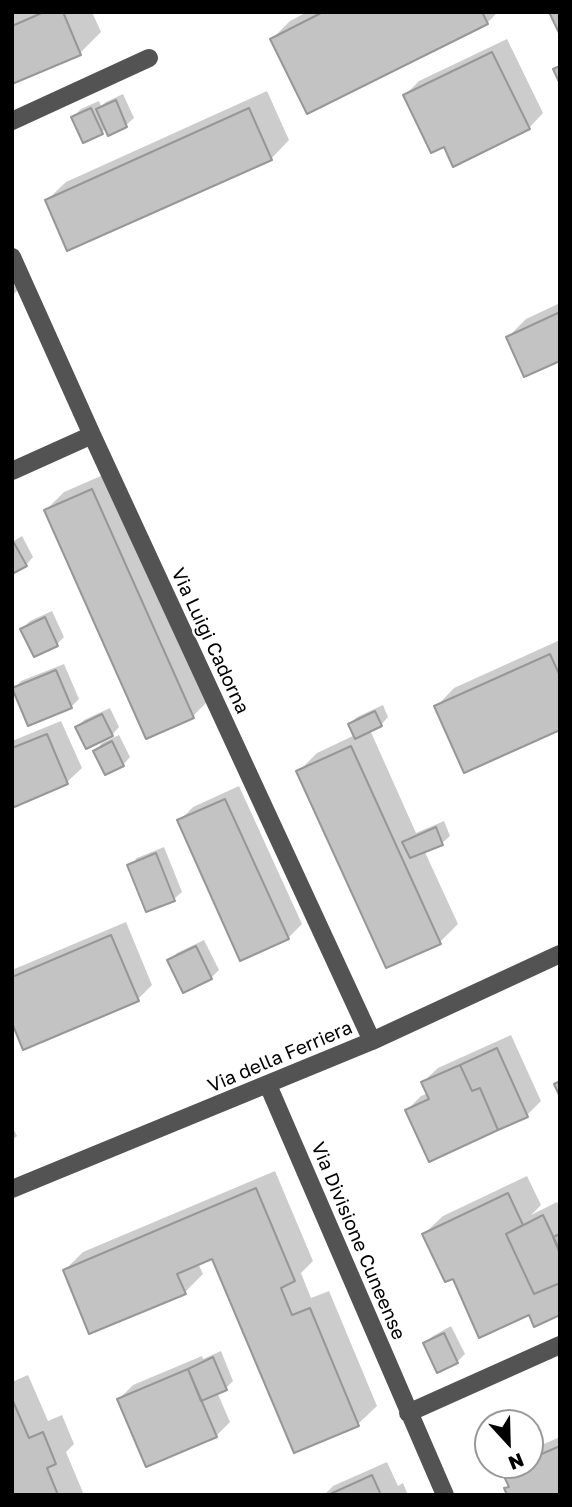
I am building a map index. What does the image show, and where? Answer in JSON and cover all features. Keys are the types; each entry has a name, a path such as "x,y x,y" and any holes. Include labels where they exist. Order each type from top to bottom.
{"street":[{"path":"12,121 149,58"},
{"name":"Via Luigi Cadorna","path":"12,257 372,1041"},
{"path":"12,471 92,435"},
{"name":"Via della Ferriera","path":"12,1189 372,1041 560,954"},
{"name":"Via Divisione Cuneense","path":"268,1085 445,1495"},
{"path":"408,1413 560,1345"}],"building":[{"path":"44,12 63,12 81,55 12,84 12,26"},
{"path":"323,12 482,12 488,24 307,114 270,39"},
{"path":"549,12 560,12 560,35"},
{"path":"492,52 530,129 453,167 444,147 431,153 403,95"},
{"path":"560,66 560,84 553,69"},
{"path":"116,100 127,127 108,136 96,109"},
{"path":"91,108 103,134 83,143 71,117"},
{"path":"249,108 272,160 67,251 45,200"},
{"path":"560,312 560,361 524,377 506,337"},
{"path":"92,489 194,718 146,739 44,510"},
{"path":"14,543 27,566 12,574 12,544"},
{"path":"45,617 58,646 34,657 20,629"},
{"path":"550,654 560,676 560,730 464,773 434,706"},
{"path":"56,670 72,708 28,726 12,688"},
{"path":"375,711 382,726 355,739 348,724"},
{"path":"102,714 113,736 86,749 75,727"},
{"path":"47,734 68,784 12,808 12,748"},
{"path":"112,741 124,766 105,775 93,751"},
{"path":"351,746 441,944 386,968 296,771"},
{"path":"225,799 289,939 240,961 177,820"},
{"path":"436,827 443,845 410,858 402,842"},
{"path":"156,853 175,901 146,912 127,865"},
{"path":"111,935 139,1001 23,1050 12,1023 12,977"},
{"path":"196,946 212,979 183,993 167,960"},
{"path":"497,1048 528,1117 498,1130 480,1088 472,1091 460,1065"},
{"path":"460,1065 472,1091 480,1088 498,1130 429,1162 405,1110 429,1099 421,1082"},
{"path":"560,1081 560,1097 554,1084"},
{"path":"256,1188 295,1281 281,1288 292,1315 310,1308 359,1426 294,1453 212,1259 177,1274 186,1294 89,1334 63,1270"},
{"path":"508,1193 523,1225 506,1234 534,1294 560,1283 560,1315 534,1327 529,1315 479,1338 453,1279 445,1282 422,1234"},
{"path":"543,1215 560,1251 560,1283 534,1294 506,1234"},
{"path":"560,1234 560,1250 559,1251 553,1237"},
{"path":"444,1333 458,1363 437,1373 423,1343"},
{"path":"213,1357 227,1390 201,1401 188,1369"},
{"path":"188,1369 217,1437 146,1467 117,1399"},
{"path":"12,1399 29,1438 43,1432 56,1464 47,1468 58,1495 12,1495"},
{"path":"560,1446 560,1495 507,1495 504,1488 509,1487 505,1479 544,1479 544,1453"},
{"path":"372,1475 381,1495 328,1495"}]}
